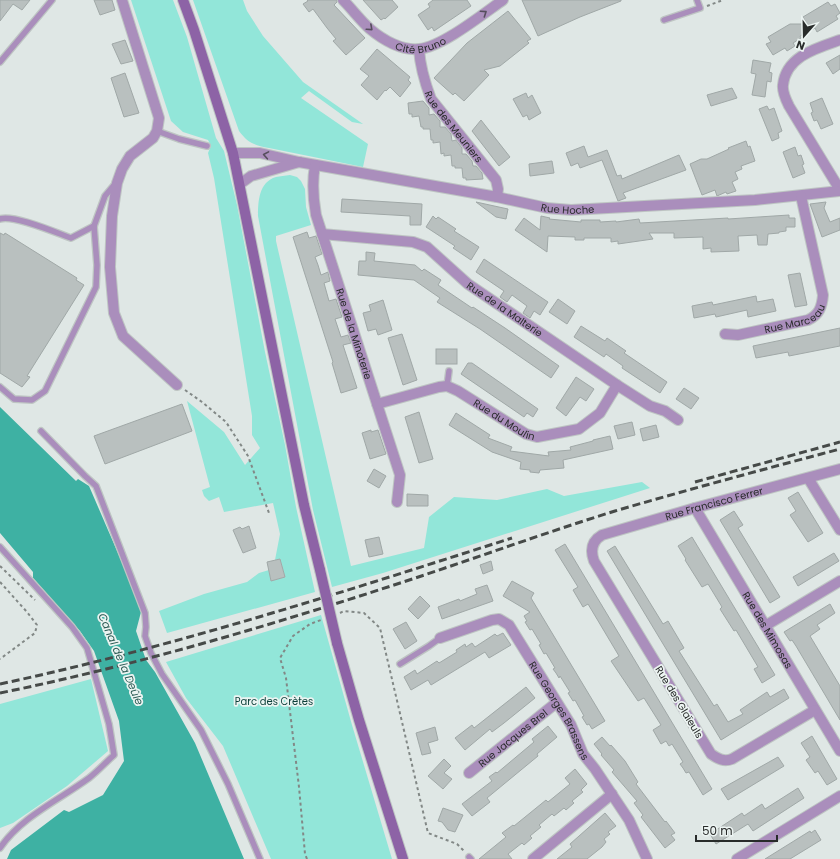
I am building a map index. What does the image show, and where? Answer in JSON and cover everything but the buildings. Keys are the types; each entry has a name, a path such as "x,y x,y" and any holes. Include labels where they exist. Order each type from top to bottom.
{"main road":[{"path":"183,0 233,153 304,505 337,643 359,720 403,859"}],"street":[{"path":"122,0 159,118 157,131 153,138 130,156 122,169 117,183 112,216 110,267 114,313 123,336 177,385"},
{"name":"Cité Bruno","path":"343,0 370,29 389,42 405,48 419,49 435,45 503,0"},
{"path":"840,40 811,50 800,57 792,64 783,86 788,106 840,191"},
{"name":"Rue des Meuniers","path":"419,49 426,85 431,99 496,180 498,189 497,197"},
{"name":"Rue Hoche","path":"233,153 260,153 299,162 497,197 547,208 582,210 755,200 840,191"},
{"name":"Rue Hoche","path":"240,184 251,176 299,162"},
{"name":"Rue de la Minoterie","path":"315,165 312,186 316,215 400,475 397,502"},
{"name":"Rue Marceau","path":"725,334 738,335 808,320 814,318 819,312 823,304 823,295 801,196"},
{"name":"Rue de la Malterie","path":"322,234 414,242 427,247 468,284 617,386 650,406 664,411 678,420"},
{"path":"377,404 447,386"},
{"name":"Rue du Moulin","path":"447,386 458,390 526,434 537,437 579,429 600,413 617,386"},
{"name":"Rue Francisco Ferrer","path":"592,545 602,535 840,469"},
{"path":"808,478 840,530"},
{"name":"Rue des Mimosas","path":"695,508 840,751"},
{"name":"Rue des Glaïeuls","path":"592,545 591,551 594,561 711,754 716,758 723,760 732,759 815,710"},
{"path":"765,626 840,581"},
{"name":"Rue Georges Brassens","path":"440,638 492,620 499,619 505,621 509,625 571,725 583,754 595,769 629,820 647,859"},
{"name":"Rue Jacques Brel","path":"469,773 556,702"},
{"path":"533,859 612,794"},
{"path":"737,859 840,796"}],"lane":[{"path":"0,62 52,0"},
{"path":"664,20 700,8 697,0"},
{"path":"157,131 179,139 207,146"},
{"path":"0,387 14,399 26,400 32,400 45,390 96,287 97,265 94,226 105,196 117,183"},
{"path":"0,219 5,218 34,225 71,238 94,226"},
{"path":"447,386 449,371"},
{"path":"41,431 80,472 96,486 145,613 146,627 144,636 151,653 162,674 201,730 228,784 260,859"},
{"path":"0,547 72,627 87,648 109,724 114,755 89,777 48,805 8,837 0,848"},
{"path":"400,664 440,638"}],"path":[{"path":"700,8 723,0"},
{"path":"177,385 202,402 226,422 248,456 269,513"},
{"path":"0,566 38,602"},
{"path":"0,582 37,625 35,633 0,659"}],"green space":[{"path":"131,0 173,0 187,37 216,138 224,151 237,205 296,507 315,592 167,633 159,611 204,594 247,582 259,573 269,570 271,581 285,577 280,559 275,560 280,534 273,503 224,512 219,497 209,501 204,496 202,490 210,487 187,401 224,432 245,465 260,448 252,435 252,416 214,178 208,153 211,146 208,140 183,132 171,121"},
{"path":"193,0 243,0 247,11 263,36 303,82 363,124 352,122 309,91 301,98 368,144 363,167 264,147 252,143 245,138 239,131"},
{"path":"290,175 297,177 305,189 306,207 311,225 276,236 276,241 351,566 424,548 429,517 454,497 497,500 547,489 564,496 642,482 650,488 383,573 332,587 313,510 258,216 259,198 266,183 270,179 276,177"},
{"name":"Parc des Crètes","path":"321,615 392,859 271,859 223,746 186,698 166,662"},
{"path":"91,679 108,751 67,786 13,823 0,828 0,704"}],"water":[{"name":"Canal de la Deûle","path":"0,407 76,481 78,479 89,486 130,581 141,612 136,631 146,660 155,672 195,743 244,859 7,859 11,850 64,810 69,812 103,795 124,761 119,721 94,651 80,631 33,578 33,572 0,533"}],"railway":[{"path":"695,482 840,442"},
{"path":"0,693 100,671 248,631 394,585 615,511 840,449"},
{"path":"0,684 193,636 321,598 512,538"}]}
